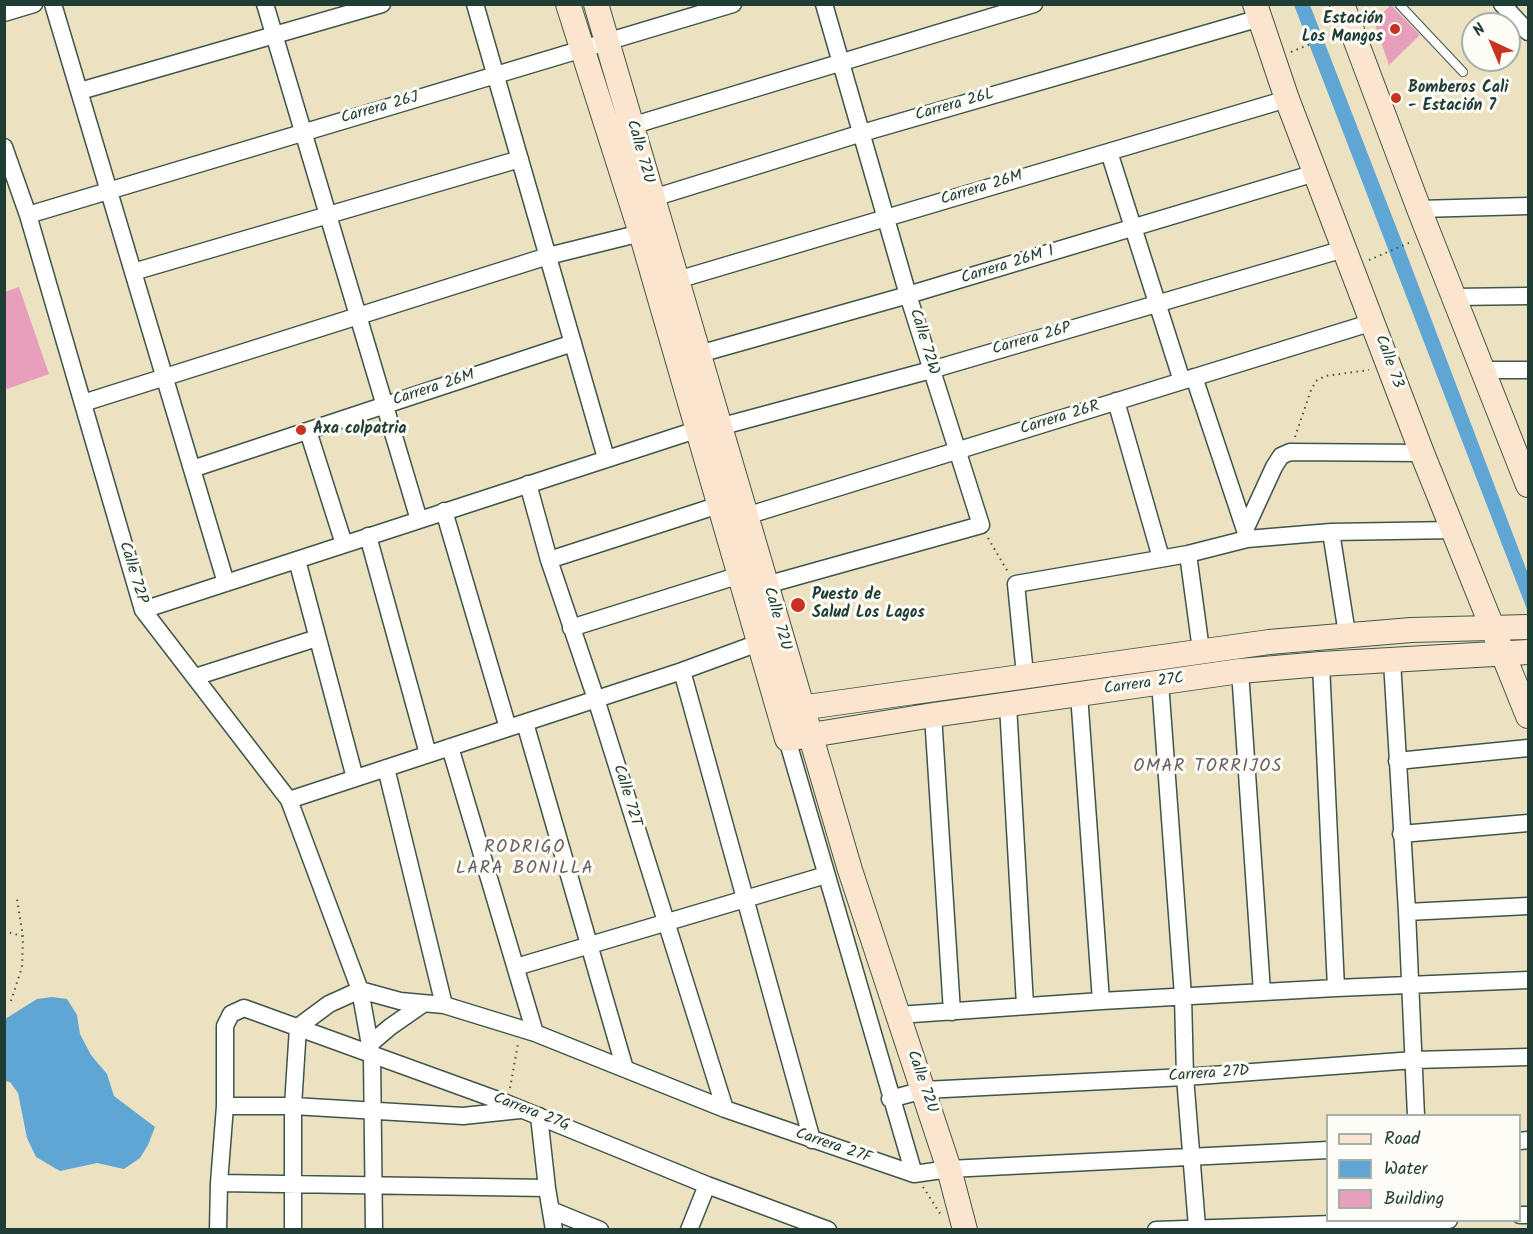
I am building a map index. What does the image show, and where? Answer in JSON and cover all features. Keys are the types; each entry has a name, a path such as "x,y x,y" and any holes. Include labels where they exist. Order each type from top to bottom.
{"street":[{"path":"4,13 34,4"},
{"path":"53,4 226,583"},
{"path":"265,4 419,520"},
{"path":"80,91 382,4"},
{"path":"475,4 606,458"},
{"name":"Calle 72U","path":"568,4 640,233 708,428 746,516 766,585 791,709 788,739 890,1099 914,1174"},
{"name":"Calle 72U","path":"596,4 699,354 719,506 761,642 791,709 812,734 850,870 949,1169 954,1226"},
{"name":"Carrera 26J","path":"28,215 733,4"},
{"name":"Calle 72W","path":"824,4 908,295 981,525"},
{"path":"631,126 1034,4"},
{"path":"1502,4 1528,32"},
{"name":"Calle 73","path":"1257,11 1287,99 1422,453 1528,716"},
{"name":"Carrera 26L","path":"653,198 1257,11"},
{"path":"1345,15 1483,370 1521,449 1528,485"},
{"name":"Carrera 26M","path":"677,280 1287,99"},
{"name":"Calle 72P","path":"4,147 28,215 143,610 288,800 360,990 371,1050"},
{"path":"1109,152 1158,304 1246,534"},
{"path":"133,272 520,159"},
{"name":"Carrera 26M 1","path":"699,354 908,295 1315,173"},
{"path":"1419,209 1528,206"},
{"path":"83,403 548,256 640,233"},
{"name":"Carrera 26P","path":"143,610 606,458 708,428 931,370 1344,249"},
{"path":"1454,297 1528,296"},
{"name":"Carrera 26R","path":"746,516 1373,322"},
{"name":"Carrera 26M","path":"192,469 573,343"},
{"path":"1483,370 1528,370"},
{"path":"1116,401 1161,558"},
{"path":"308,431 344,544"},
{"path":"1246,534 1274,467 1286,454 1422,453"},
{"name":"Calle 72T","path":"528,483 549,560 596,699 725,1109"},
{"path":"549,560 719,506"},
{"path":"444,511 508,728"},
{"path":"766,585 981,525"},
{"path":"1025,675 1016,584 1188,554 1246,534 1454,530"},
{"path":"1331,532 1347,634"},
{"path":"368,536 428,754"},
{"path":"1188,554 1201,650"},
{"path":"297,560 355,778"},
{"path":"571,628 740,575"},
{"path":"1492,627 1524,627"},
{"name":"Carrera 27C","path":"791,709 1201,650 1347,634 1492,627"},
{"path":"195,677 317,638"},
{"path":"288,800 682,671 761,642"},
{"path":"1503,654 1528,652"},
{"name":"Carrera 27C","path":"788,739 933,715 1240,671 1503,654"},
{"path":"1392,660 1416,1114"},
{"path":"1321,664 1336,988"},
{"path":"682,671 812,1140"},
{"path":"1240,671 1262,992"},
{"path":"1160,682 1183,996 1185,1077 1197,1227"},
{"path":"1079,694 1101,1000"},
{"path":"1008,705 1025,1005"},
{"path":"933,715 952,1012"},
{"path":"525,723 625,1069"},
{"path":"450,747 516,967 527,1031"},
{"path":"1397,760 1528,748"},
{"path":"386,768 444,1005"},
{"path":"1401,834 1528,824"},
{"path":"516,967 826,875"},
{"path":"1407,912 1528,906"},
{"path":"898,1015 1101,1000 1528,980"},
{"path":"293,1230 293,1106 298,1027 329,1004 360,990"},
{"name":"Carrera 27F","path":"360,990 400,1001 444,1005 527,1031 725,1109 914,1174 949,1169 1326,1150"},
{"path":"374,1230 371,1050 390,1027 423,1004"},
{"name":"Carrera 27G","path":"225,1106 225,1026 231,1014 244,1008 371,1050 707,1185 828,1230"},
{"name":"Carrera 27D","path":"890,1099 924,1090 1185,1077 1414,1060 1528,1057"},
{"path":"218,1230 225,1106 293,1106 463,1116 522,1110"},
{"path":"539,1116 554,1230"},
{"path":"219,1183 547,1188"},
{"path":"689,1230 707,1185"},
{"path":"551,1210 600,1230"},
{"path":"1156,1230 1197,1227 1440,1222"}],"lane":[{"path":"1399,4 1461,70"}],"path":[{"path":"1285,55 1303,48 1345,15"},
{"path":"1371,260 1419,238"},
{"path":"1286,454 1316,381 1325,376 1390,367"},
{"path":"981,525 1016,584"},
{"path":"11,1001 22,967 23,937 17,899"},
{"path":"4,932 23,937"},
{"path":"506,1103 527,1031"},
{"path":"914,1174 954,1226"}],"water":[{"path":"1294,5 1310,5 1402,242 1528,574 1528,612"},
{"path":"52,997 67,999 77,1015 80,1034 91,1055 107,1074 114,1096 155,1127 140,1158 124,1169 97,1163 60,1171 36,1157 27,1138 18,1093 10,1082 5,1081 5,1019 37,999"}],"building":[{"path":"1391,5 1420,35 1389,65 1374,21"},
{"path":"19,287 49,374 7,389 4,382 4,292"}],"place":[{"name":"Estación Los Mangos","path":"1395,29"},
{"name":"Bomberos Cali - Estación 7","path":"1396,98"},
{"name":"Axa colpatria","path":"301,430"},
{"name":"Puesto de Salud Los Lagos","path":"798,605"}],"district":[{"name":"OMAR TORRIJOS","path":"1208,768"},
{"name":"RODRIGO LARA BONILLA","path":"525,859"}]}
